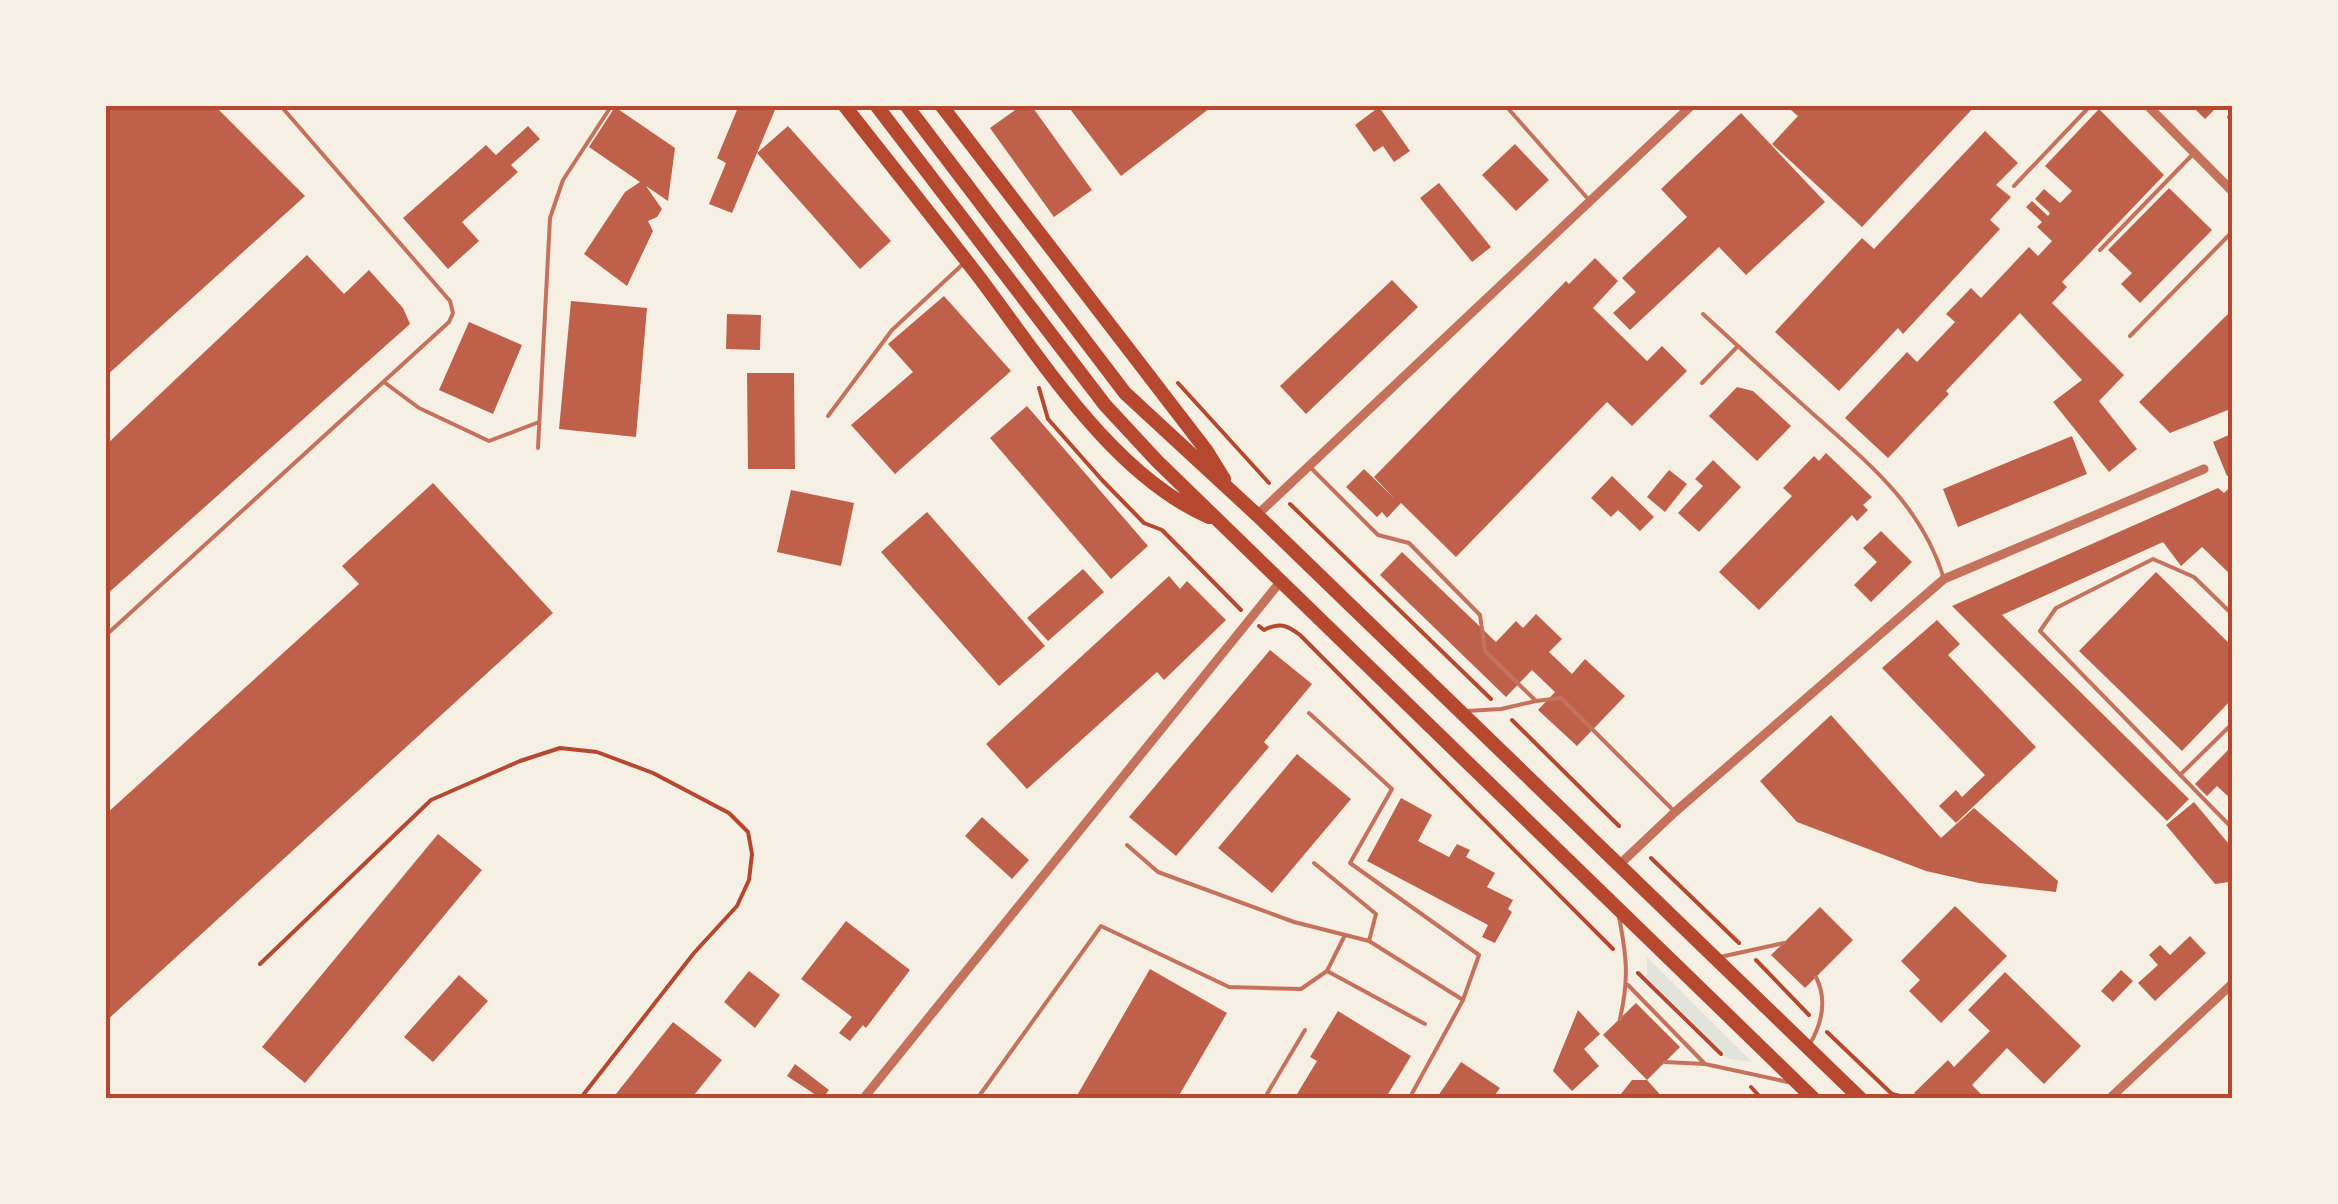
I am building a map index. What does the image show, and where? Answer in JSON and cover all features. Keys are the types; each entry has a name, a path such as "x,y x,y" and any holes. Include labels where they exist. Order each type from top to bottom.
{"main road":[{"path":"844,105 1089,420 1151,480 1188,508 1215,519"},
{"path":"876,105 1105,404 1215,519 1814,1099"},
{"path":"906,105 1125,393 1257,515 1860,1099"},
{"path":"942,106 1206,450 1233,492"}],"street":[{"path":"1257,515 1692,105"},
{"path":"2147,105 2233,192"},
{"path":"1619,865 1674,812 1944,579 2204,469"},
{"path":"863,1099 1280,582"},
{"path":"2109,1099 2233,983"}],"lane":[{"path":"105,636 449,322 452,307 280,105"},
{"path":"538,448 550,218 568,170 612,105"},
{"path":"1505,105 1590,200"},
{"path":"2014,186 2091,105"},
{"path":"2233,112 2229,116 2233,120"},
{"path":"2100,250 2194,153"},
{"path":"2130,336 2233,230"},
{"path":"828,416 892,330 966,261"},
{"path":"1702,314 1891,484 1920,521 1944,579"},
{"path":"1702,383 1738,346"},
{"path":"384,382 419,408 490,441 539,422"},
{"path":"1310,467 1378,535 1409,543 1480,615 1485,651 1536,701"},
{"path":"2233,615 2194,577 2153,559 2056,608 2040,631 2233,828"},
{"path":"1460,710 1501,709 1560,698 1674,812"},
{"path":"1309,714 1392,789 1350,863 1479,956 1462,1000 1409,1099"},
{"path":"2180,775 2233,723"},
{"path":"1127,845 1158,872 1276,916 1369,941 1462,1000"},
{"path":"1314,863 1376,914 1369,941"},
{"path":"1617,908 1628,963 1620,1019"},
{"path":"977,1099 1101,926 1229,987 1301,990 1327,971 1345,935"},
{"path":"1715,958 1784,942"},
{"path":"1327,971 1425,1024"},
{"path":"1808,1048 1820,1026 1822,990 1816,977"},
{"path":"1628,984 1705,1064"},
{"path":"1264,1099 1305,1030"},
{"path":"1665,1062 1705,1064 1799,1084"}],"path":[{"path":"1174,378 1280,494 1619,826"},
{"path":"260,964 432,800 520,761 560,748 597,752 653,773 730,813 748,832 752,854 750,880 737,906 694,953 580,1099"},
{"path":"1651,858 1892,1094 1911,1099"}],"shaded area":[{"path":"1647,957 1752,1062 1729,1059 1647,977"}],"building":[{"path":"105,105 214,105 305,196 105,377"},
{"path":"739,105 777,105 732,213 709,204 726,163 717,158"},
{"path":"1022,105 1031,105 1092,190 1054,217 990,128"},
{"path":"1067,105 1214,105 1121,176"},
{"path":"1785,105 1976,105 1862,227 1772,144 1798,116"},
{"path":"2191,105 2219,105 2205,119"},
{"path":"615,107 675,148 668,201 646,186 662,209 648,221 653,231 627,286 584,254 625,192 640,182 589,147"},
{"path":"1379,107 1410,151 1394,162 1383,146 1374,152 1355,125"},
{"path":"2099,109 2164,175 2062,282 2067,287 2052,303 2124,375 2099,401 2137,449 2109,472 2053,402 2082,380 2020,313 1888,458 1845,418 1907,352 1917,362 1955,322 1946,314 1971,288 1981,298 2029,247 2038,256 2052,241 2037,227 2042,222 2026,207 2032,201 2048,216 2050,213 2035,199 2044,189 2060,203 2072,191 2045,166"},
{"path":"1741,113 1825,202 1746,275 1719,247 1630,330 1613,313 1636,292 1622,278 1687,217 1661,189"},
{"path":"528,126 540,139 511,165 518,172 462,222 479,241 448,269 403,218 486,145 496,155"},
{"path":"788,126 891,241 860,269 757,153"},
{"path":"1985,131 2018,163 1996,185 2011,197 1990,220 2000,229 1903,334 1898,328 1839,391 1775,332 1862,238 1874,249"},
{"path":"1515,144 1549,180 1516,211 1482,175"},
{"path":"1439,183 1491,247 1472,262 1420,198"},
{"path":"2169,188 2212,230 2140,303 2121,284 2132,273 2108,250"},
{"path":"307,255 344,294 369,270 403,308 410,324 105,596 105,446"},
{"path":"1595,258 1618,281 1593,308 1647,361 1662,346 1687,371 1632,426 1607,402 1456,557 1401,503 1387,518 1382,512 1377,517 1346,487 1364,469 1394,498 1374,477 1566,281 1569,284"},
{"path":"1392,280 1418,307 1306,414 1280,386"},
{"path":"944,296 1011,371 895,474 851,425 913,372 888,344"},
{"path":"571,301 647,308 636,437 559,429"},
{"path":"2233,309 2233,408 2170,433 2139,402"},
{"path":"727,314 761,315 760,350 726,349"},
{"path":"469,322 522,345 493,414 439,390"},
{"path":"747,373 794,373 795,469 748,469"},
{"path":"1737,387 1753,391 1791,426 1757,461 1709,416"},
{"path":"1027,406 1148,546 1111,579 990,438"},
{"path":"2233,433 2233,473 2227,476 2213,442"},
{"path":"2072,436 2087,474 1958,527 1943,489"},
{"path":"1826,453 1872,497 1863,505 1868,510 1857,521 1852,515 1759,610 1719,572 1792,496 1783,488 1814,456 1819,461"},
{"path":"1713,460 1741,487 1699,532 1678,513 1703,486 1695,479"},
{"path":"1669,470 1687,484 1665,512 1647,497"},
{"path":"1612,476 1654,517 1640,531 1618,510 1611,517 1591,498"},
{"path":"433,483 553,613 105,1022 105,815 359,584 342,566"},
{"path":"2233,484 2233,577 2202,547 2181,566 2163,542 2002,615 2189,799 2167,821 1952,606 2218,488 2224,493"},
{"path":"791,490 854,503 841,566 777,552"},
{"path":"927,512 1045,646 999,686 881,552"},
{"path":"1881,531 1912,562 1871,602 1854,585 1877,562 1863,548"},
{"path":"1402,552 1496,642 1516,621 1523,628 1536,614 1562,639 1549,652 1572,674 1585,659 1625,696 1577,746 1538,710 1555,692 1532,670 1506,697 1380,575"},
{"path":"1083,569 1104,592 1048,641 1027,618"},
{"path":"2156,572 2233,647 2233,698 2182,751 2079,651"},
{"path":"1169,576 1180,589 1187,581 1226,620 1164,680 1157,672 1027,789 986,744"},
{"path":"1937,620 1960,644 1948,655 2036,747 1956,823 1939,806 1956,790 1962,797 1985,775 1882,668"},
{"path":"1270,650 1312,684 1264,742 1269,747 1176,856 1129,817"},
{"path":"1831,715 1941,838 1974,808 2058,881 2056,892 1979,883 1926,871 1797,822 1760,781"},
{"path":"2229,749 2233,752 2233,801 2217,786 2207,796 2195,784"},
{"path":"1297,754 1351,799 1272,893 1218,848"},
{"path":"1401,798 1432,815 1418,841 1449,857 1457,844 1470,850 1466,857 1495,873 1487,887 1513,900 1508,909 1512,912 1495,943 1482,937 1488,925 1367,861"},
{"path":"2194,802 2233,849 2233,879 2229,882 2215,884 2166,825"},
{"path":"982,817 1029,860 1012,879 965,836"},
{"path":"438,834 482,870 305,1083 262,1047"},
{"path":"1955,906 2007,956 1941,1023 1909,991 1920,980 1901,961"},
{"path":"1820,907 1853,940 1805,988 1771,955"},
{"path":"846,921 910,970 866,1028 863,1025 850,1041 839,1033 852,1017 801,979"},
{"path":"2190,936 2206,953 2155,1001 2138,983 2158,965 2149,955 2160,945 2170,955"},
{"path":"1150,969 1227,1013 1177,1099 1075,1099"},
{"path":"2121,970 2133,981 2113,1002 2101,991"},
{"path":"749,971 780,995 755,1028 724,1002"},
{"path":"2005,972 2081,1046 2044,1084 2007,1048 1972,1085 1986,1099 1920,1099 1914,1093 1948,1060 1954,1067 1990,1031 1968,1010"},
{"path":"459,975 488,1001 433,1062 404,1037"},
{"path":"1636,1003 1680,1047 1647,1080 1603,1035"},
{"path":"1578,1010 1600,1034 1584,1049 1599,1066 1572,1091 1553,1071"},
{"path":"1338,1011 1411,1056 1385,1099 1294,1099 1317,1061 1310,1057"},
{"path":"673,1022 722,1060 691,1099 612,1099"},
{"path":"1461,1062 1500,1088 1492,1099 1436,1099"},
{"path":"795,1064 829,1090 822,1099 787,1076"},
{"path":"1632,1080 1647,1080 1664,1099 1617,1099"}]}
